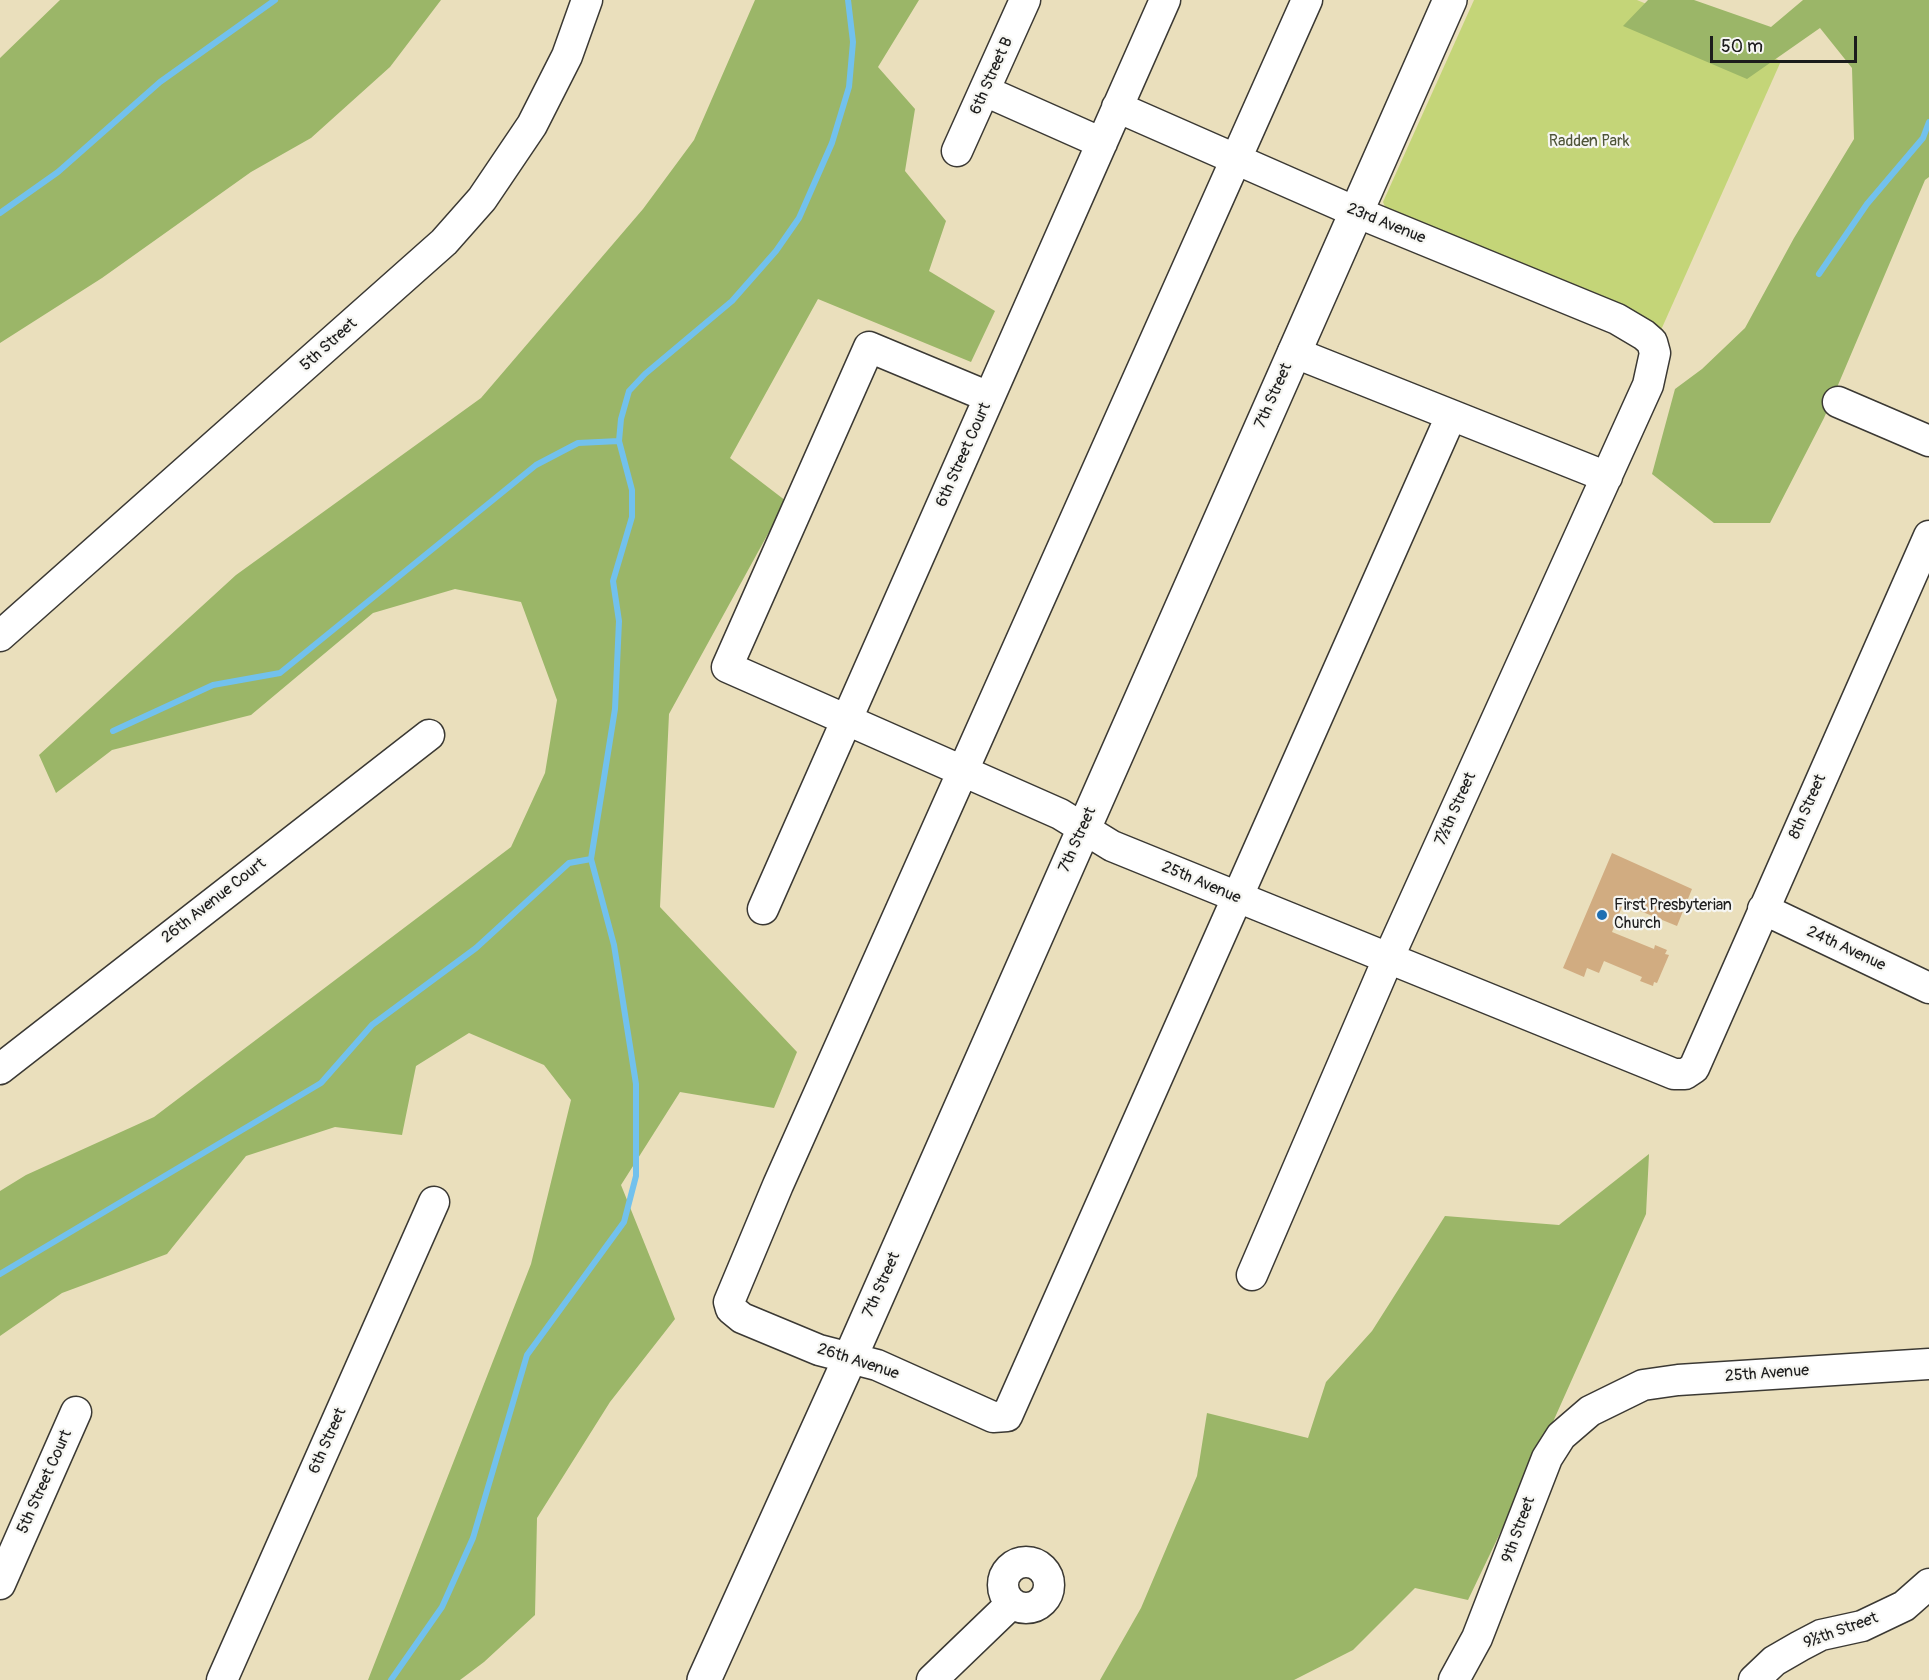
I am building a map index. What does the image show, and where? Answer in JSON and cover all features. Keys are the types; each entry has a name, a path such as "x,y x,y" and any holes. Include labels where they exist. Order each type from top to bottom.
{"main road":[{"name":"7th Street","path":"704,1680 850,1358 1450,0"}],"street":[{"name":"5th Street","path":"0,636 444,242 482,200 532,125 567,56 587,0"},
{"name":"6th Street B","path":"957,151 1025,0"},
{"name":"6th Street Court","path":"763,909 1165,0"},
{"path":"964,772 1307,0"},
{"path":"985,92 1102,143"},
{"name":"23rd Avenue","path":"1117,107 1356,212 1617,319 1652,342"},
{"name":"7½th Street","path":"1252,1275 1388,959 1648,385 1654,366 1652,342"},
{"name":"25th Avenue","path":"989,397 869,347 727,668 1060,814 1112,846 1237,899 1659,1069 1674,1074 1685,1074"},
{"path":"1293,352 1606,477"},
{"path":"1838,402 1929,441"},
{"path":"1237,899 1451,416"},
{"name":"8th Street","path":"1685,1074 1694,1068 1929,536"},
{"name":"26th Avenue Court","path":"0,1069 429,735"},
{"name":"26th Avenue","path":"964,772 778,1185 732,1296 731,1309 742,1318 819,1350 877,1365 993,1417 1007,1416 1237,899"},
{"name":"24th Avenue","path":"1763,909 1929,988"},
{"name":"6th Street","path":"222,1680 434,1202"},
{"name":"25th Avenue","path":"1608,1401 1643,1385 1678,1380 1929,1364"},
{"name":"9th Street","path":"1454,1680 1477,1638 1547,1458 1561,1436 1590,1411 1608,1401"},
{"name":"5th Street Court","path":"0,1584 76,1412"},
{"name":"9½th Street","path":"1754,1680 1774,1661 1800,1646 1821,1635 1862,1626 1904,1606 1929,1584"},
{"path":"932,1680 1012,1603"}],"green space":[{"path":"60,0 441,0 390,67 311,138 251,172 102,278 0,343 0,58"},
{"path":"755,0 919,0 878,67 915,109 905,171 946,221 929,271 995,311 971,362 818,299 730,458 786,501 669,714 660,907 797,1052 774,1108 680,1092 621,1185 675,1319 610,1402 537,1518 535,1615 484,1662 460,1680 368,1680 531,1264 571,1100 544,1065 469,1033 416,1066 402,1135 335,1127 246,1156 167,1254 62,1293 0,1336 0,1191 26,1175 154,1117 511,847 545,773 557,700 521,602 455,589 373,613 251,715 112,750 56,793 39,755 236,575 481,398 643,209 694,140"},
{"name":"Radden Park","path":"1474,0 1637,0 1781,61 1661,330 1386,209 1383,202"},
{"path":"1648,0 1694,0 1771,27 1803,0 1929,0 1929,177 1925,180 1824,418 1770,523 1714,523 1652,474 1675,389 1702,369 1745,328 1794,238 1854,139 1852,68 1820,28 1747,79 1623,26"},
{"path":"1649,1154 1646,1214 1548,1433 1468,1600 1415,1588 1353,1650 1294,1680 1100,1680 1141,1608 1197,1476 1207,1413 1308,1438 1326,1382 1372,1331 1445,1216 1559,1225"}],"building":[{"name":"First Presbyterian Church","path":"1612,853 1692,889 1677,926 1623,904 1612,932 1654,949 1655,945 1667,950 1665,954 1669,955 1657,983 1654,982 1653,986 1640,981 1642,977 1604,961 1599,973 1587,968 1584,977 1563,968"}],"waterway":[{"path":"0,213 58,172 160,82 275,0"},
{"path":"391,1680 442,1607 473,1538 527,1355 624,1222 636,1176 636,1084 614,945 591,859 615,709 619,621 613,581 632,517 632,490 619,441 621,419 629,391 645,374 732,301 776,251 799,218 832,143 849,87 853,42 848,0"},
{"path":"1819,274 1867,204 1923,138 1929,122"},
{"path":"113,731 213,685 280,673 536,465 578,443 619,441"},
{"path":"0,1274 321,1083 372,1025 476,948 569,863 591,859"}],"place":[{"name":"First Presbyterian Church","path":"1602,915"}]}
